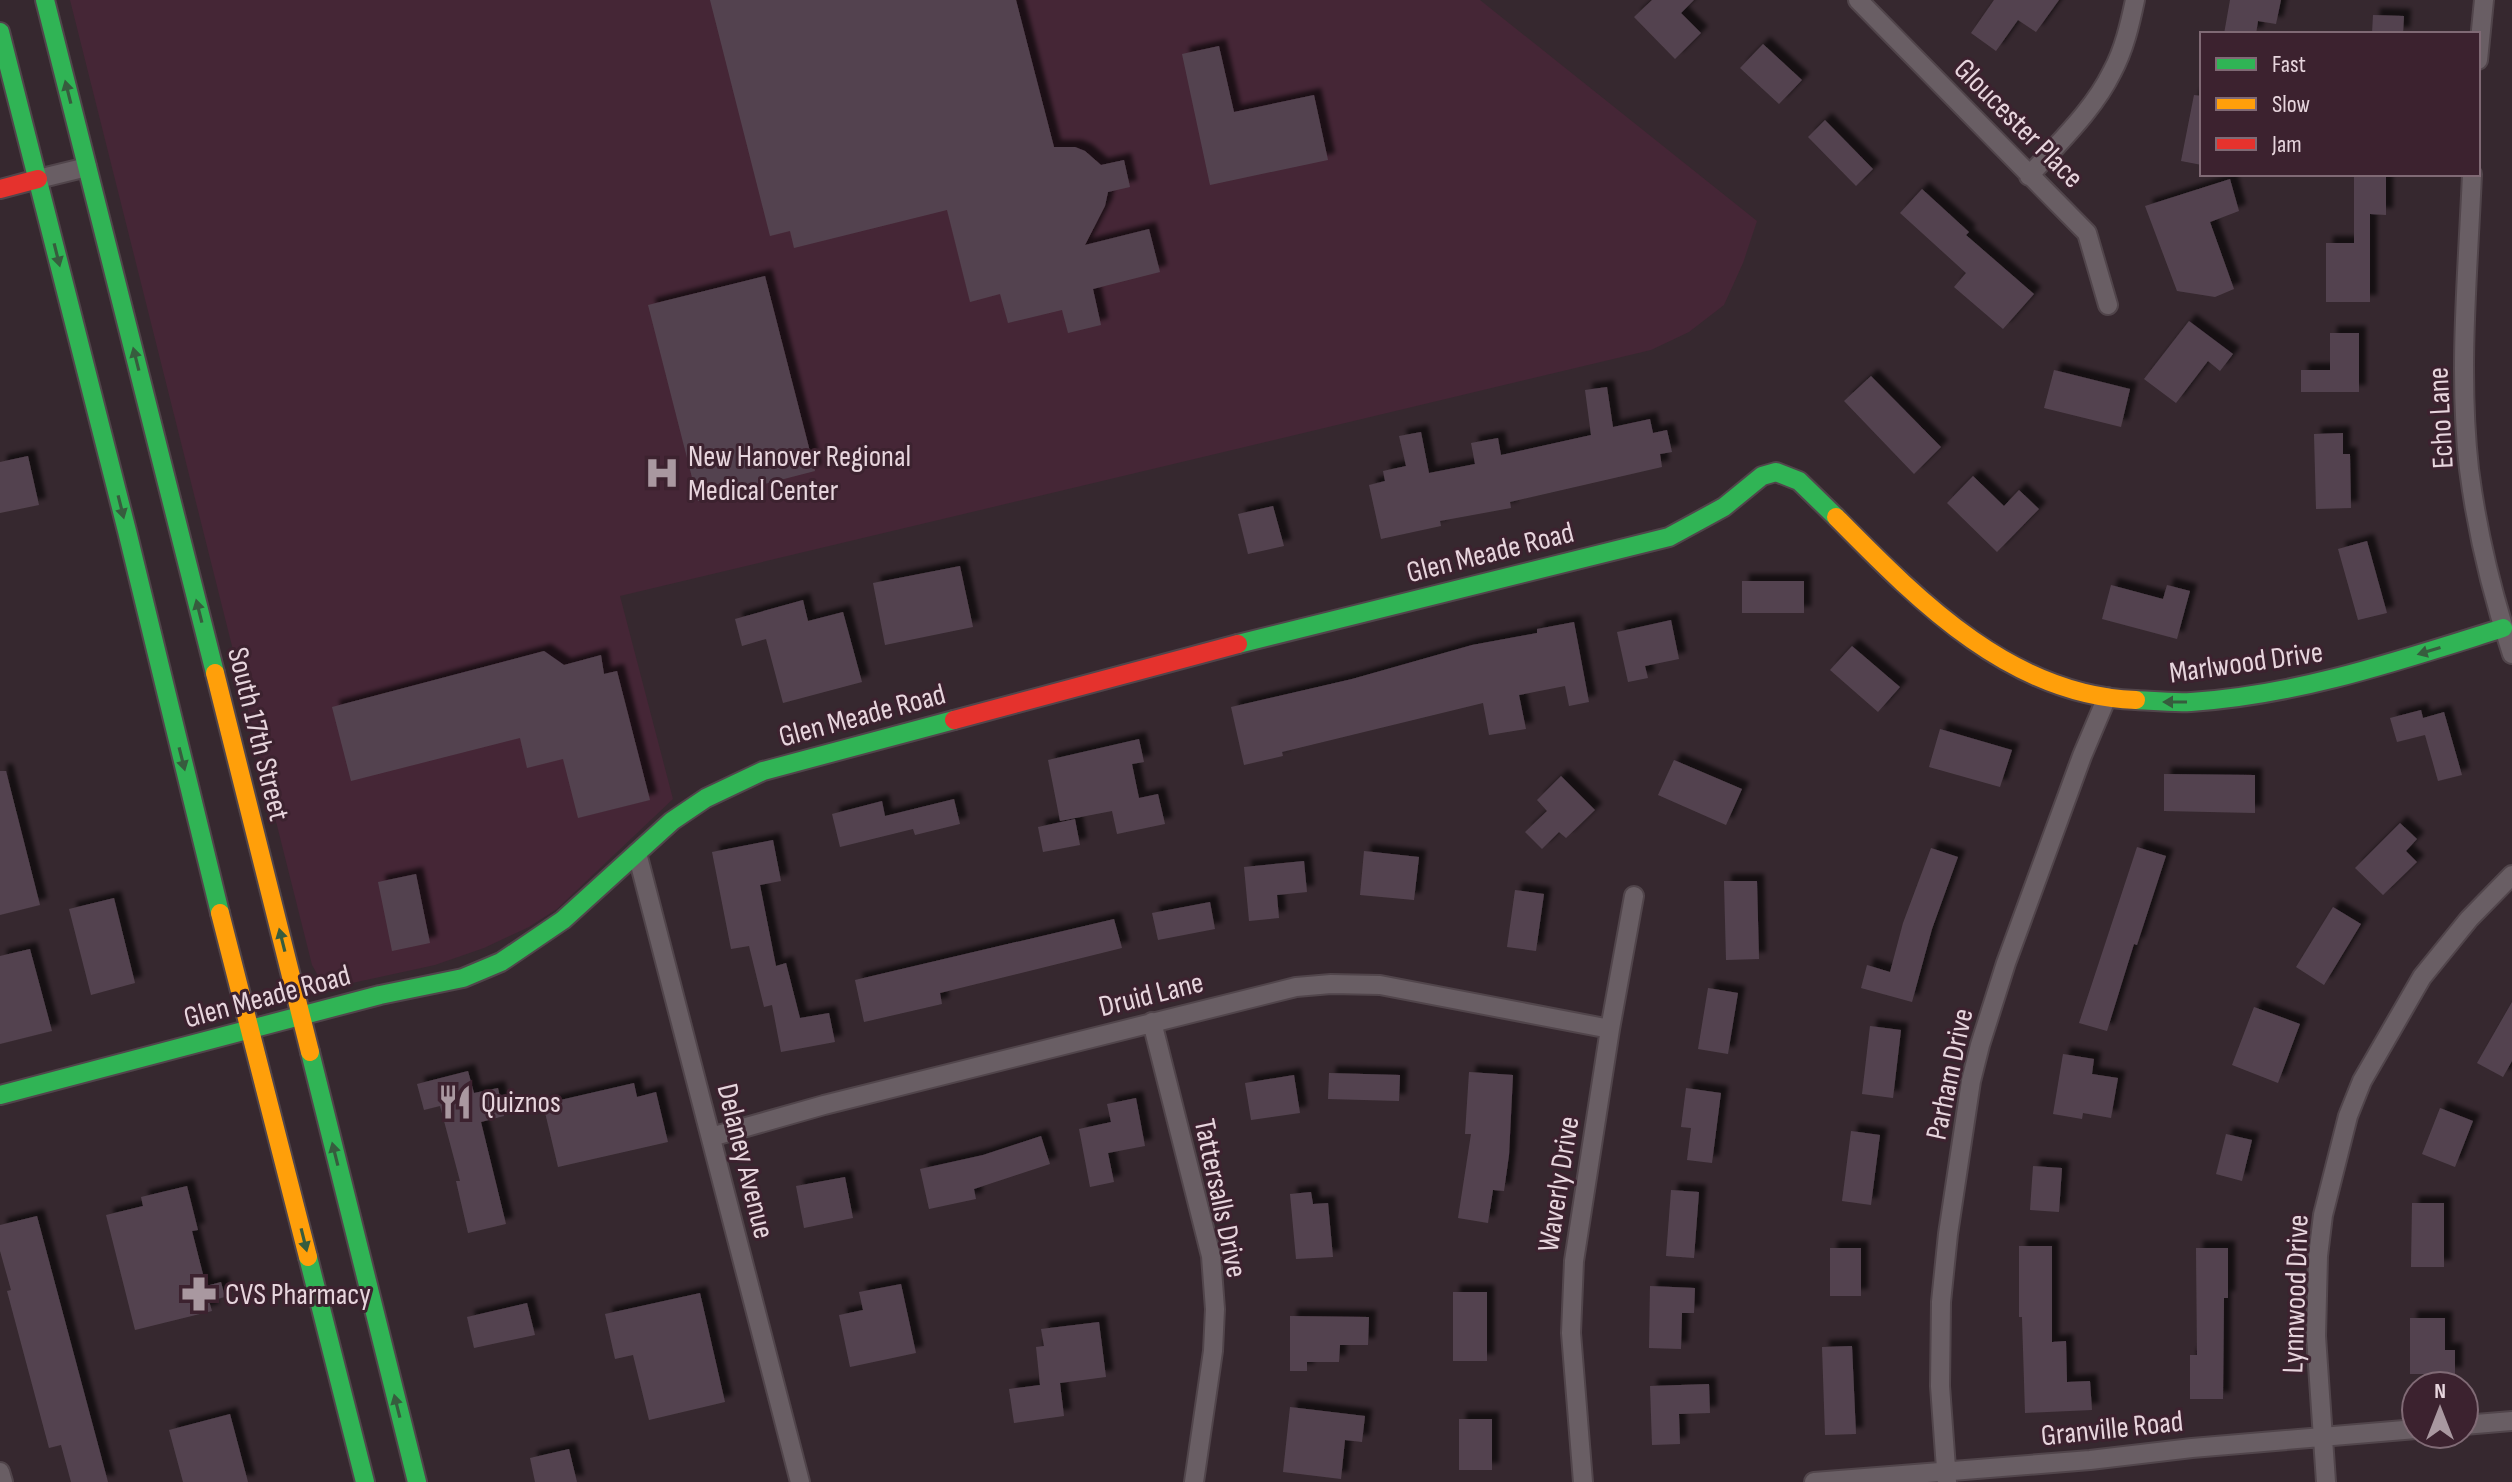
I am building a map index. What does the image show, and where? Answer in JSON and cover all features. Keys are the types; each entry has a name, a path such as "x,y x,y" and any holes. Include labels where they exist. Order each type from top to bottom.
{"main road":[{"name":"South 17th Street","path":"45,0 417,1482"},
{"path":"0,32 365,1482"},
{"path":"0,189 38,179"},
{"name":"Glen Meade Road","path":"0,1095 300,1016 463,978 501,962 563,920 672,821 706,798 763,771 1265,637 1669,537 1729,504 1763,476 1779,472"},
{"name":"Marlwood Drive","path":"1779,472 1799,481 1944,620 1991,653 2028,673 2069,688 2107,697 2180,702 2232,698 2298,687 2359,673 2503,628"}],"street":[{"name":"Gloucester Place","path":"1858,0 2029,176 2074,217 2087,233 2108,305"},
{"path":"2029,176 2100,93 2113,71 2129,28 2135,0"},
{"path":"2480,40 2484,0"},
{"path":"38,179 87,167"},
{"name":"Echo Lane","path":"2472,176 2465,354 2468,453 2478,523 2512,654"},
{"name":"Parham Drive","path":"1947,1476 1940,1386 1941,1302 1971,1081 2006,963 2082,756 2107,697"},
{"name":"Delaney Avenue","path":"637,853 800,1482"},
{"name":"Lynnwood Drive","path":"2326,1482 2316,1336 2318,1256 2326,1203 2348,1116 2362,1081 2422,977 2469,919 2512,875"},
{"name":"Waverly Drive","path":"1583,1482 1575,1407 1571,1307 1574,1261 1634,896"},
{"name":"Druid Lane","path":"711,1137 824,1105 1296,987 1380,985 1610,1029"},
{"name":"Tattersalls Drive","path":"1152,1022 1211,1256 1215,1309 1213,1351 1194,1482"},
{"path":"2480,1424 2512,1421"},
{"name":"Granville Road","path":"1814,1482 1947,1476 2400,1430"},
{"path":"0,1472 3,1482"}],"shaded area":[{"name":"New Hanover Regional Medical Center","path":"70,0 1480,0 1757,221 1724,305 1689,332 1651,350 620,596 673,799 557,909 529,927 484,948 435,965 334,987 321,981 312,965"}],"building":[{"path":"710,0 1016,0 1054,147 1075,147 1085,151 1101,165 1124,160 1130,187 1108,192 1105,206 1085,245 1149,229 1160,272 1093,289 1101,325 1068,333 1062,310 1008,323 1000,294 970,302 947,210 794,248 790,231 770,236"},
{"path":"1652,0 1694,0 1681,13 1701,33 1675,59 1634,17"},
{"path":"1994,0 2059,0 2036,32 2018,20 1996,51 1971,33"},
{"path":"2230,0 2281,0 2276,24 2258,21 2256,32 2224,32"},
{"path":"2373,15 2404,16 2403,32 2372,32"},
{"path":"1763,44 1802,80 1779,104 1740,68"},
{"path":"1219,46 1234,112 1314,95 1328,160 1210,185 1182,54"},
{"path":"2194,95 2200,96 2200,165 2181,161"},
{"path":"1825,120 1873,169 1856,186 1808,137"},
{"path":"2354,176 2386,176 2386,215 2370,214 2370,302 2326,302 2326,243 2354,243"},
{"path":"2230,179 2239,211 2210,222 2234,289 2215,297 2177,291 2145,206"},
{"path":"1922,189 1969,232 1966,235 2034,294 2003,329 1954,287 1966,273 1900,213"},
{"path":"765,276 815,471 698,501 648,305"},
{"path":"2189,321 2233,354 2220,371 2208,361 2176,403 2144,379"},
{"path":"2330,333 2359,333 2359,392 2301,392 2301,370 2330,370"},
{"path":"2054,370 2130,389 2121,427 2044,408"},
{"path":"1871,376 1941,447 1914,474 1844,401"},
{"path":"1607,387 1613,427 1650,419 1653,433 1667,430 1672,452 1660,454 1662,467 1510,502 1511,508 1440,521 1441,526 1381,539 1369,485 1385,481 1383,471 1406,466 1399,436 1421,432 1429,473 1475,464 1471,443 1498,438 1501,455 1591,435 1585,390"},
{"path":"2343,433 2343,454 2350,454 2351,508 2316,509 2314,434"},
{"path":"28,456 39,505 0,513 0,462"},
{"path":"1973,476 2004,506 2019,490 2039,509 1997,552 1947,503"},
{"path":"1273,506 1284,546 1248,554 1238,514"},
{"path":"2367,541 2387,613 2358,620 2338,549"},
{"path":"960,566 973,627 885,645 873,583"},
{"path":"1742,581 1804,581 1804,613 1742,613"},
{"path":"2111,585 2163,599 2167,585 2190,591 2177,639 2102,619"},
{"path":"803,600 808,621 843,612 862,682 783,703 766,639 742,646 735,619"},
{"path":"1671,620 1679,659 1645,666 1648,678 1628,682 1617,632"},
{"path":"1574,622 1589,702 1569,706 1565,686 1519,695 1526,729 1489,735 1483,703 1282,752 1283,756 1244,765 1231,707"},
{"path":"1852,646 1900,687 1878,712 1830,670"},
{"path":"544,651 564,665 601,655 604,674 617,671 650,800 578,818 563,759 527,768 520,738 351,781 332,707"},
{"path":"2421,710 2423,718 2444,712 2462,775 2438,781 2425,735 2397,742 2390,718"},
{"path":"1940,729 2012,750 2000,787 1929,767"},
{"path":"1139,739 1144,762 1132,764 1139,798 1158,794 1165,824 1117,834 1112,811 1060,821 1048,760"},
{"path":"1674,760 1742,789 1726,825 1658,795"},
{"path":"0,771 6,771 40,905 0,915"},
{"path":"2164,774 2255,775 2255,813 2164,811"},
{"path":"1561,776 1595,810 1566,838 1559,832 1542,849 1525,832 1547,811 1537,800"},
{"path":"954,799 960,824 915,835 913,829 840,847 832,814 882,801 885,816"},
{"path":"1075,819 1080,845 1043,852 1038,827"},
{"path":"2400,823 2417,839 2406,851 2417,862 2383,895 2355,868"},
{"path":"773,840 781,881 760,885 776,966 786,963 800,1018 829,1013 835,1042 781,1052 772,1005 764,1007 749,946 731,949 712,852"},
{"path":"2137,847 2166,856 2107,1031 2079,1023"},
{"path":"1931,848 1958,857 1932,929 1912,1002 1861,988 1867,965 1890,972 1903,923"},
{"path":"1364,851 1419,857 1414,900 1360,895"},
{"path":"1304,861 1307,892 1277,895 1279,918 1249,921 1244,867"},
{"path":"416,874 430,943 392,951 378,882"},
{"path":"1724,881 1757,881 1759,959 1726,960"},
{"path":"1515,890 1544,894 1536,951 1507,947"},
{"path":"114,898 135,983 91,995 69,909"},
{"path":"1210,902 1215,929 1158,940 1152,913"},
{"path":"2333,907 2361,924 2324,985 2296,967"},
{"path":"1114,919 1122,948 940,993 942,1004 864,1022 855,980"},
{"path":"30,949 52,1031 0,1044 0,956"},
{"path":"1708,988 1738,993 1728,1054 1698,1049"},
{"path":"2512,1002 2512,1061 2503,1077 2477,1063"},
{"path":"2254,1007 2300,1024 2278,1083 2232,1065"},
{"path":"1870,1026 1901,1030 1893,1098 1862,1094"},
{"path":"2063,1054 2094,1059 2092,1074 2118,1078 2111,1118 2083,1113 2082,1119 2053,1114"},
{"path":"468,1071 474,1093 498,1088 504,1116 481,1122 506,1224 468,1233 456,1181 460,1181 440,1106 424,1110 417,1084"},
{"path":"1469,1072 1513,1075 1504,1191 1493,1190 1488,1223 1458,1218 1471,1134 1465,1134"},
{"path":"1329,1073 1400,1075 1399,1101 1328,1099"},
{"path":"1294,1075 1300,1113 1251,1120 1245,1083"},
{"path":"634,1083 637,1097 656,1092 668,1142 558,1167 543,1104"},
{"path":"1686,1088 1721,1093 1712,1163 1687,1160 1691,1128 1681,1127"},
{"path":"1136,1098 1145,1146 1108,1153 1114,1182 1090,1187 1079,1129 1111,1122 1107,1104"},
{"path":"2440,1108 2473,1121 2455,1167 2422,1154"},
{"path":"1851,1131 1880,1135 1871,1205 1842,1201"},
{"path":"2226,1134 2252,1140 2242,1181 2216,1174"},
{"path":"1041,1136 1050,1164 974,1189 976,1199 929,1209 920,1169 983,1155"},
{"path":"2033,1166 2062,1168 2059,1212 2030,1210"},
{"path":"845,1177 853,1218 804,1228 796,1186"},
{"name":"CVS Pharmacy","path":"187,1186 198,1230 192,1231 206,1286 221,1282 225,1297 209,1301 212,1311 135,1330 106,1215 143,1206 141,1197"},
{"path":"1671,1190 1699,1192 1694,1258 1666,1256"},
{"path":"1311,1192 1313,1204 1328,1203 1333,1257 1296,1259 1290,1194"},
{"path":"2412,1203 2444,1203 2444,1267 2411,1267"},
{"path":"37,1216 108,1482 71,1482 61,1445 49,1448 7,1291 11,1290 0,1251 0,1225"},
{"path":"2019,1246 2052,1246 2052,1342 2066,1341 2067,1382 2090,1381 2092,1410 2025,1413 2022,1317 2019,1317"},
{"path":"1830,1248 1861,1248 1861,1296 1830,1296"},
{"path":"2196,1248 2228,1248 2223,1399 2190,1399 2190,1355 2197,1355"},
{"path":"901,1284 916,1353 850,1367 839,1315 863,1310 859,1292"},
{"path":"1650,1286 1695,1288 1694,1313 1682,1313 1681,1349 1649,1348"},
{"path":"1453,1292 1487,1292 1487,1361 1453,1361"},
{"path":"700,1293 725,1402 649,1420 633,1355 615,1359 605,1314"},
{"path":"527,1303 535,1335 474,1348 467,1317"},
{"path":"1290,1316 1369,1317 1368,1345 1340,1345 1339,1362 1307,1362 1307,1371 1290,1371"},
{"path":"2410,1318 2445,1318 2445,1350 2455,1350 2455,1370 2410,1370"},
{"path":"1099,1322 1106,1377 1060,1383 1064,1416 1014,1423 1009,1389 1040,1385 1036,1347 1044,1346 1041,1329"},
{"path":"1852,1346 1856,1434 1825,1435 1822,1347"},
{"path":"1709,1384 1710,1413 1679,1414 1680,1444 1652,1445 1650,1386"},
{"path":"1290,1407 1365,1416 1362,1442 1345,1440 1341,1479 1283,1472"},
{"path":"230,1414 248,1482 183,1482 169,1430"},
{"path":"1459,1419 1492,1419 1492,1470 1459,1470"},
{"path":"569,1449 577,1482 535,1482 530,1458"}],"traffic: fast":[{"path":"45,0 215,673"},
{"path":"0,32 220,913"},
{"path":"1238,644 1669,537 1724,507 1762,476 1776,472 1799,481 1836,517"},
{"path":"2136,700 2191,702 2271,692 2349,674 2503,628"},
{"path":"0,1095 380,995 463,978 501,962 563,920 672,821 706,798 763,771 954,720"},
{"path":"310,1052 417,1482"},
{"path":"308,1257 365,1482"}],"traffic: slow":[{"path":"1836,517 1934,610 2008,662 2048,681 2091,694 2136,700"},
{"path":"215,673 310,1052"},
{"path":"220,913 308,1257"}],"traffic: jam":[{"path":"0,189 38,179"},
{"path":"954,720 1238,644"}],"place":[{"name":"New Hanover Regional Medical Center","path":"662,473"},
{"name":"Quiznos","path":"455,1102"},
{"name":"CVS Pharmacy","path":"199,1294"}]}
